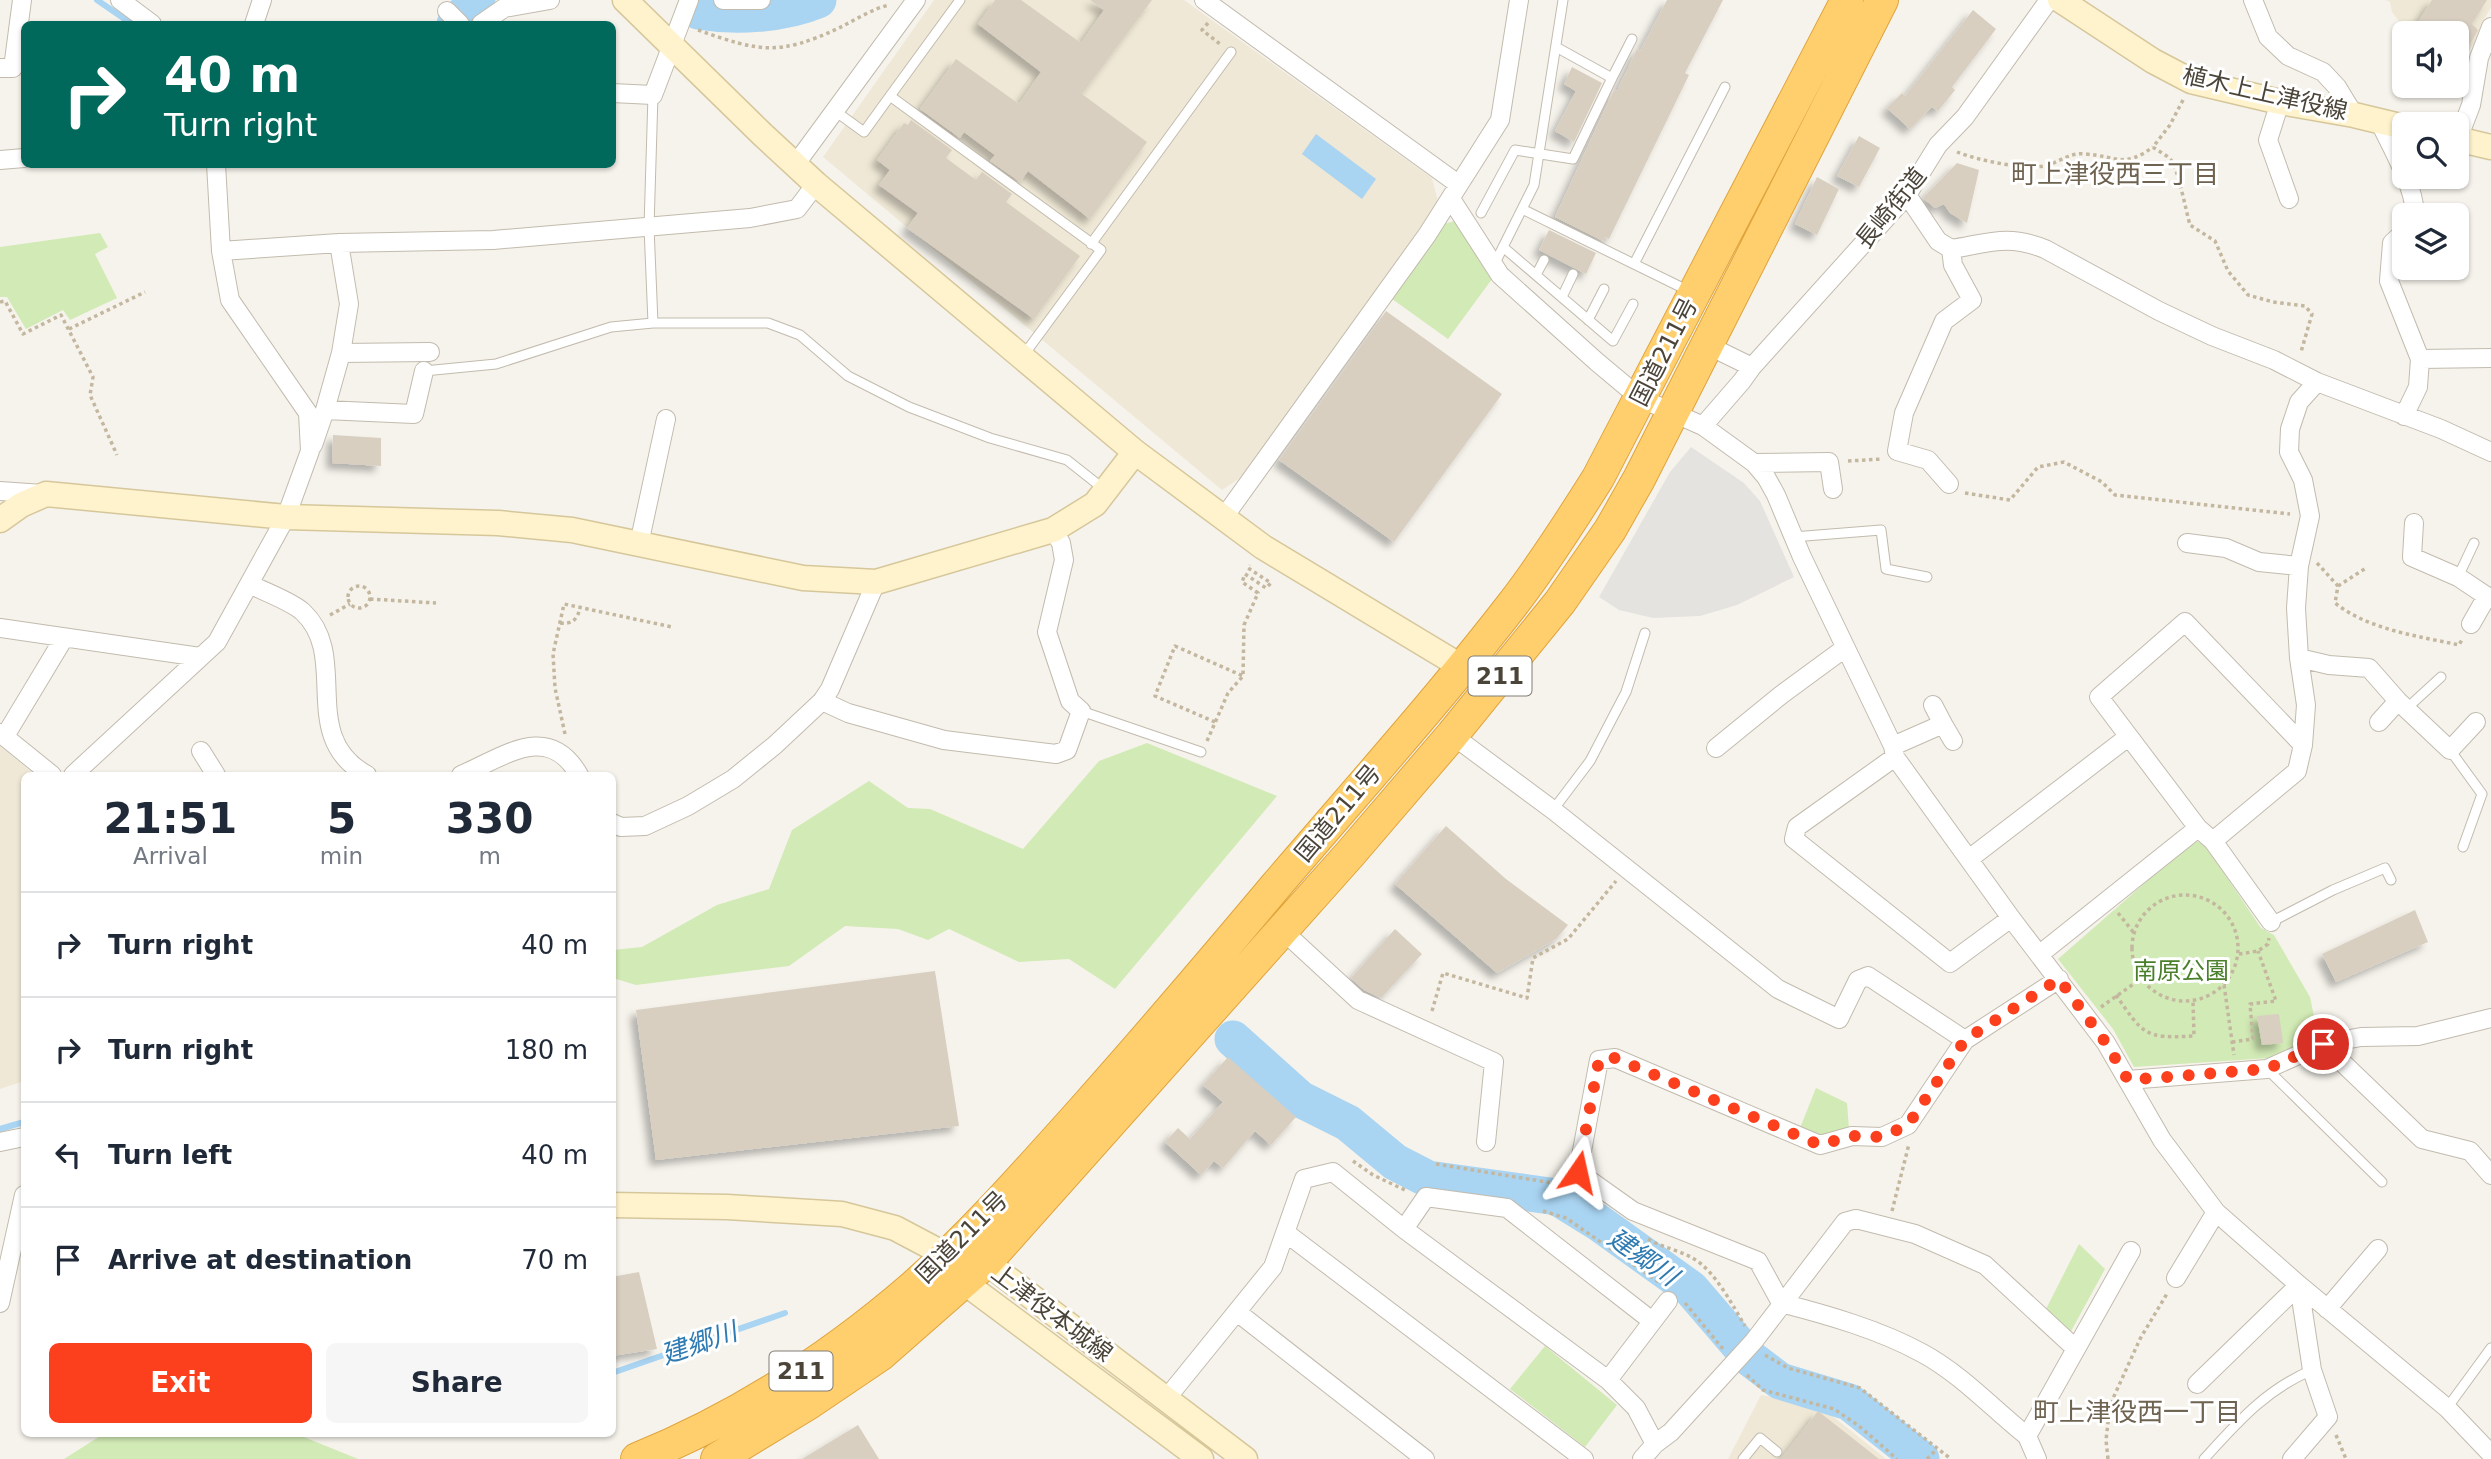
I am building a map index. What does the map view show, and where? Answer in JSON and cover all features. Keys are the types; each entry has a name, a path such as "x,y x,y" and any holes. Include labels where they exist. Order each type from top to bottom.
{"highway":[{"name":"国道211号","path":"637,1459 730,1416 851,1336 914,1286 990,1212 1157,1026 1462,667 1552,550 1598,478 1847,0"},
{"name":"国道211号","path":"717,1459 808,1404 880,1355 976,1273 1350,854 1452,736 1560,602 1610,530 1674,414 1882,0"}],"street":[{"path":"0,68 13,68 22,0"},
{"path":"120,0 148,21"},
{"path":"255,21 261,0"},
{"path":"485,21 504,8 550,0"},
{"path":"625,0 816,184 1135,452 1263,547 1462,667 1490,688"},
{"path":"616,93 653,95 688,0"},
{"path":"723,0 761,0"},
{"path":"1205,0 1455,192 1500,275 1597,362 1640,398 1703,426 1754,463 1776,495 1793,537 1894,751 2011,918 2106,1043 2162,1140 2216,1212 2298,1285 2446,1408 2491,1454"},
{"path":"1224,517 1427,235 1500,120 1519,0"},
{"name":"長崎街道","path":"1703,426 1752,367 1907,195 1938,145 1965,117 2049,0"},
{"name":"植木上上津役線","path":"2060,0 2153,61 2191,81 2392,124"},
{"path":"2253,0 2268,37 2288,56 2323,72 2337,87 2354,114"},
{"path":"795,165 914,3"},
{"path":"2468,112 2479,58 2491,27"},
{"path":"2280,102 2268,140 2289,199"},
{"path":"2379,121 2415,203"},
{"path":"2469,142 2491,147"},
{"path":"0,160 21,158"},
{"path":"216,168 221,251 230,300 308,413 310,451"},
{"path":"221,251 339,243 493,240 750,218 797,209 816,184"},
{"path":"1907,195 1938,241 1951,249 2003,239 2026,241 2159,311 2274,360 2317,382 2441,429 2491,452"},
{"path":"76,772 217,642 286,517 325,410 341,353 349,304 339,243"},
{"path":"2392,243 2389,281 2420,359 2418,387 2404,416"},
{"path":"1949,484 1928,460 1897,451 1904,413 1944,321 1972,300 1953,265 1951,249"},
{"path":"1707,345 1752,367"},
{"path":"341,353 430,352"},
{"path":"2420,359 2491,358"},
{"path":"325,410 414,414 424,371"},
{"path":"2213,841 2297,771 2303,745 2306,705 2299,658 2296,608 2299,566 2310,516 2303,480 2289,452 2290,429 2299,402 2317,382"},
{"path":"639,544 666,419"},
{"path":"0,491 286,517 498,523 572,530 803,578 876,582 1053,530 1095,504 1135,452"},
{"path":"1754,463 1829,462 1833,489"},
{"path":"0,520 21,505 46,494"},
{"path":"2414,523 2412,557 2458,577 2489,597 2471,624"},
{"path":"822,701 848,713 944,740 1055,754 1067,750 1081,711 1070,701 1046,632 1064,560 1061,543 1053,530"},
{"path":"2187,543 2226,548 2259,562 2299,566"},
{"path":"616,825 645,827 688,806 733,779 775,745 822,701 830,689 876,582"},
{"path":"250,584 302,611 320,635 328,720 339,752 354,768 362,772"},
{"path":"2272,922 2213,841 2198,828 2099,697 2185,622 2303,745"},
{"path":"0,628 201,657"},
{"path":"48,772 2,734 64,638"},
{"path":"1716,748 1845,648"},
{"path":"2299,658 2329,665 2369,668 2402,705 2450,750 2476,722"},
{"path":"1934,705 1953,741"},
{"path":"2379,722 2402,705"},
{"path":"1943,724 1894,751 1797,827 1794,839 1950,963 2011,918"},
{"path":"1452,736 1553,810 1778,989 1839,1018 1858,980 1868,976 1965,1040"},
{"path":"1969,859 2128,737"},
{"path":"468,772 528,747 545,746 564,754 577,772"},
{"path":"201,751 214,772"},
{"path":"2040,954 2198,828"},
{"path":"1281,929 1358,1000 1494,1062 1486,1142"},
{"path":"2037,1459 2027,1436 1924,1354 1884,1336 1782,1303 1758,1261 1633,1211 1578,1172 1599,1060 1615,1058 1820,1145 1852,1136 1882,1137 1908,1125 1965,1040 2059,979"},
{"path":"2128,1080 2267,1069 2323,1044 2361,1037 2418,1036 2491,1018"},
{"path":"2323,1044 2422,1139 2470,1151 2491,1175"},
{"path":"0,1142 21,1138"},
{"path":"1166,1399 1273,1266 1304,1179 1334,1172 1404,1229 1608,1380 1636,1408 1655,1444"},
{"path":"1404,1229 1426,1197 1507,1208 1652,1321"},
{"name":"上津役本城線","path":"616,1205 727,1207 842,1214 895,1228 976,1273 1166,1399 1245,1459"},
{"path":"2176,1278 2216,1212"},
{"path":"1642,1459 1655,1444 1671,1432 1752,1343 1845,1222 1856,1219 1915,1234 1984,1265 2075,1348"},
{"path":"0,1303 16,1271 21,1224"},
{"path":"1286,1233 1584,1459"},
{"path":"2327,1308 2378,1250"},
{"path":"2027,1436 2131,1251"},
{"name":"上津役本城線","path":"976,1273 1201,1459"},
{"path":"2292,1459 2328,1417 2312,1370 2298,1285"},
{"path":"2197,1384 2298,1285"},
{"path":"1608,1380 1671,1295"},
{"path":"1237,1312 1425,1459"}],"lane":[{"path":"835,111 864,132 960,0"},
{"path":"1494,265 1534,185 1563,0"},
{"path":"1481,213 1515,150 1573,159 1632,38"},
{"path":"1556,47 1612,78"},
{"path":"1091,244 1231,52"},
{"path":"1634,264 1726,87"},
{"path":"653,95 649,227 653,323"},
{"path":"890,96 1101,250 1022,357"},
{"path":"1522,209 1695,294"},
{"path":"1503,247 1613,341 1633,304"},
{"path":"1536,275 1544,260"},
{"path":"1562,297 1573,274"},
{"path":"1588,320 1604,289"},
{"path":"424,371 496,365 611,327 653,323 768,323 800,335 848,376 909,407 990,438 1067,460 1106,491"},
{"path":"1793,537 1881,530 1886,569 1927,577"},
{"path":"2458,577 2474,543"},
{"path":"1553,810 1590,761 1626,692 1645,633"},
{"path":"2402,705 2441,677"},
{"path":"1081,711 1201,752"},
{"path":"2450,750 2482,794 2463,846"},
{"path":"2272,922 2333,890 2385,868 2390,880"},
{"path":"2267,1069 2382,1182"},
{"path":"2446,1408 2491,1349"},
{"path":"2204,1459 2251,1408 2290,1379 2312,1370"},
{"path":"1744,1459 1760,1438 1777,1452"}],"path":[{"path":"680,23 743,46 781,48 806,43 887,5 914,3"},
{"path":"1938,145 1978,160 2043,166 2068,155 2086,153 2114,160 2137,158 2153,147 2170,125 2191,81"},
{"path":"2153,147 2171,159 2190,225 2215,242 2228,271 2248,295 2273,302 2305,306 2312,314 2295,371"},
{"path":"69,329 145,292"},
{"path":"0,302 5,301 23,334 61,315 93,377 90,396 117,455"},
{"path":"1829,462 1888,458 1897,451"},
{"path":"1949,484 1955,491 2010,500 2038,467 2064,462 2102,482 2115,495 2310,516"},
{"path":"1201,752 1228,693 1242,676 1244,625 1258,593 1242,583 1245,574 1266,588 1271,583 1248,568 1263,547"},
{"path":"2303,547 2338,586"},
{"path":"2366,568 2338,586 2335,603 2347,612 2395,631 2459,645"},
{"path":"356,586 366,589 370,598 364,607 356,608 350,604 348,593 356,586"},
{"path":"370,598 436,603"},
{"path":"315,628 334,612 350,604"},
{"path":"564,754 565,732 555,688 553,654 564,604 672,627"},
{"path":"560,623 569,624 577,619 580,608"},
{"path":"1215,722 1155,696 1175,646 1242,676"},
{"path":"1432,1011 1443,973 1527,998 1533,958 1568,939 1626,869"},
{"path":"2186,894 2204,898 2219,906 2231,919 2238,936 2239,954 2234,971 2224,985 2210,996 2193,1001 2175,1000 2159,994 2142,978 2136,968 2132,951 2134,933 2141,917 2154,905 2169,897 2186,894"},
{"path":"2108,902 2134,933"},
{"path":"2239,954 2258,951 2268,944 2272,922"},
{"path":"2232,1042 2253,1040 2250,1004 2276,1001 2258,951"},
{"path":"2087,1017 2142,978"},
{"path":"2224,985 2236,1071"},
{"path":"2116,995 2138,1028 2162,1038 2194,1036 2193,1001"},
{"path":"1888,1226 1906,1163 1910,1139 1908,1125"},
{"path":"1334,1172 1344,1156 1403,1190 1426,1197"},
{"path":"1436,1164 1563,1184 1574,1191"},
{"path":"1507,1208 1535,1209 1566,1217 1671,1295 1763,1390 1834,1409 1859,1426 1897,1459"},
{"path":"1639,1233 1661,1247 1695,1259 1725,1291 1752,1343 1764,1354 1788,1368 1860,1388 1951,1459"},
{"path":"2108,1459 2106,1440 2110,1405 2140,1339 2176,1278"},
{"path":"1928,1458 1937,1449"}],"shaded area":[{"path":"934,0 1184,0 1432,178 1438,201 1419,231 1249,472 1222,490 823,157"},
{"path":"2386,0 2491,0 2491,8 2484,19 2483,30 2469,51 2469,21 2399,21 2392,12 2390,2"},
{"path":"1691,447 1744,483 1760,501 1794,577 1737,605 1700,616 1653,618 1619,610 1599,597 1670,472"},
{"path":"0,746 31,772 21,772 21,1082 0,1089"},
{"path":"1761,1395 1817,1406 1886,1459 1728,1459"}],"green space":[{"path":"1455,221 1492,279 1448,339 1392,299 1444,224"},
{"path":"100,233 108,247 95,254 117,298 70,320 63,310 26,329 7,297 0,297 0,247"},
{"path":"1147,743 1277,796 1115,989 1069,959 1019,962 949,929 928,940 898,929 845,926 789,966 636,985 616,979 616,950 642,947 717,905 769,889 792,830 869,781 908,808 930,809 1023,849 1099,761"},
{"name":"南原公園","path":"2194,840 2205,845 2261,928 2274,935 2310,997 2318,1036 2270,1058 2134,1067 2113,1029 2058,959"},
{"path":"1816,1088 1847,1103 1849,1129 1822,1138 1800,1128"},
{"path":"2079,1244 2105,1269 2070,1333 2045,1311"},
{"path":"1545,1346 1617,1405 1585,1447 1510,1389"},
{"path":"99,1437 304,1437 358,1459 64,1459"}],"water":[{"path":"1316,134 1376,179 1362,199 1302,154"}],"building":[{"path":"995,0 1021,0 1081,43 1104,10 1090,0 1152,0 1082,94 1147,142 1090,219 1028,171 1020,182 990,161 995,155 964,132 960,138 920,109 956,59 1019,104 1041,72 978,24"},
{"path":"1667,0 1723,0 1685,73 1689,75 1609,239 1605,237 1603,241 1555,217 1614,90 1617,91 1637,49 1640,51"},
{"path":"2432,0 2487,0 2472,24 2478,30 2469,45 2469,21 2419,21"},
{"path":"1973,10 1996,29 1952,87 1955,90 1938,111 1932,107 1910,129 1887,108 1902,93 1905,96"},
{"path":"1572,67 1602,83 1574,142 1555,131 1576,91 1564,84"},
{"path":"911,120 952,150 946,158 976,180 982,172 1012,194 1006,202 1080,256 1034,319 907,228 918,213 879,185 890,170 877,160 904,123 908,125"},
{"path":"1859,136 1880,148 1859,187 1837,176"},
{"path":"1957,163 1979,170 1967,223 1950,213 1944,204 1935,208 1923,198"},
{"path":"1817,177 1839,189 1817,235 1795,224"},
{"path":"1549,230 1596,253 1586,274 1539,250"},
{"path":"1386,311 1502,394 1394,542 1279,460"},
{"path":"333,435 381,438 381,466 332,463"},
{"path":"1446,826 1506,879 1568,925 1556,939 1497,973 1395,884"},
{"path":"2415,910 2428,942 2336,982 2322,954"},
{"path":"1395,929 1422,954 1381,998 1364,990 1351,978"},
{"path":"935,971 959,1126 656,1160 636,1010"},
{"path":"2279,1014 2283,1043 2262,1045 2257,1016"},
{"path":"1228,1057 1296,1117 1271,1145 1255,1131 1223,1168 1214,1161 1201,1175 1165,1142 1178,1128 1190,1139 1223,1102 1203,1085"},
{"path":"639,1272 657,1349 616,1355 616,1276"},
{"path":"1818,1411 1879,1459 1781,1459"},
{"path":"858,1425 879,1459 802,1459"}],"waterway":[{"path":"97,0 128,21"},
{"path":"458,21 477,0"},
{"path":"698,11 727,14 774,12 818,0"},
{"name":"建郷川","path":"1233,1039 1300,1099 1348,1123 1395,1162 1428,1179 1557,1197 1599,1223 1691,1289 1751,1359 1780,1381 1849,1402 1921,1459"},
{"name":"建郷川","path":"0,1129 21,1123"},
{"name":"建郷川","path":"616,1372 785,1313"}],"district":[{"name":"町上津役西三丁目","path":"2115,174"},
{"name":"町上津役西一丁目","path":"2137,1412"}],"route":[{"path":"1578,1172 1599,1060 1615,1058 1820,1145 1852,1136 1882,1137 1908,1125 1965,1040 2059,979 2106,1043 2128,1080 2267,1069 2323,1044"}]}
